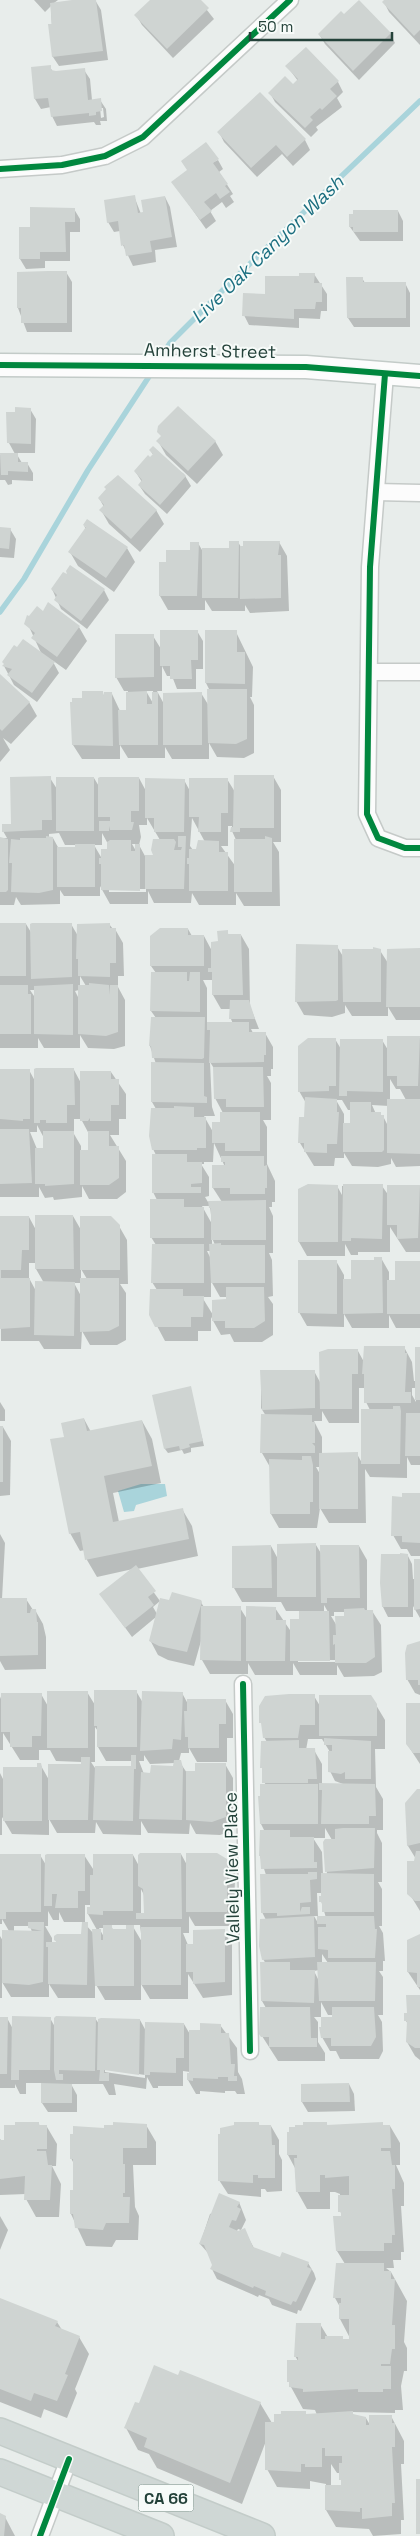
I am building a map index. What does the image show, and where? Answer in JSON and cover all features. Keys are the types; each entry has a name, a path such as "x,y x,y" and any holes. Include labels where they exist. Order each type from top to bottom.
{"main road":[{"name":"CA 66","path":"0,2431 262,2536"},
{"name":"CA 66","path":"0,2472 160,2536"}],"street":[{"path":"0,169 62,165 105,156 143,137 290,0"},
{"name":"Amherst Street","path":"0,365 306,367 420,376"},
{"path":"384,374 370,567 367,814 378,838 404,848 420,848"},
{"path":"376,492 420,493"},
{"path":"369,672 420,672"},
{"name":"Vallely View Place","path":"243,1684 250,2051"},
{"path":"40,2536 69,2460"}],"water":[{"path":"141,1484 165,1484 167,1496 136,1505 134,1511 124,1512 118,1491"}],"building":[{"path":"72,0 96,0 103,51 52,57 48,24 52,24 50,3"},
{"path":"150,0 201,0 209,8 167,49 134,15"},
{"path":"359,0 391,33 353,71 318,34 341,11 344,14"},
{"path":"384,0 420,0 420,30 414,36 382,2"},
{"path":"306,47 339,81 330,89 337,96 322,110 320,108 310,117 313,120 305,128 268,93 285,76 293,84 298,79 285,66"},
{"path":"51,65 51,70 56,71 85,68 88,100 101,98 102,111 96,112 96,115 89,116 89,113 51,117 48,98 34,99 31,67"},
{"path":"260,92 306,139 287,157 276,145 251,168 217,132"},
{"path":"206,142 219,159 213,163 228,184 225,186 230,192 220,199 216,193 204,202 212,211 200,220 171,182 187,170 181,161"},
{"path":"135,195 138,213 143,212 141,200 165,196 172,237 150,241 152,252 126,256 124,245 121,246 118,221 107,223 104,200"},
{"path":"30,207 75,208 75,222 65,222 66,252 40,252 40,259 19,259 19,227 30,227"},
{"path":"353,210 398,210 398,232 353,232 353,227 349,227 349,214 353,214"},
{"path":"67,271 67,323 21,323 21,308 17,308 17,272"},
{"path":"299,273 315,273 314,283 322,283 322,302 316,302 315,309 294,309 294,319 242,316 243,293 265,294 265,276 299,276"},
{"path":"346,277 363,277 363,282 406,282 406,318 347,318"},
{"path":"178,406 216,441 188,471 156,441 161,436 157,432 158,426"},
{"path":"15,407 31,408 31,444 7,443 6,412 15,412"},
{"path":"153,446 186,476 160,505 138,485 142,480 134,471 148,455 150,457 153,454 149,450"},
{"path":"0,453 18,453 18,462 28,462 28,472 8,471 8,475 1,475"},
{"path":"118,475 157,510 131,539 99,510 104,505 98,498 106,489 104,487"},
{"path":"87,519 128,547 106,578 68,552 86,527 83,525"},
{"path":"0,527 11,528 9,549 0,548"},
{"path":"229,541 239,541 238,598 202,598 202,548 229,548"},
{"path":"243,541 280,541 278,555 281,555 281,598 240,599 240,546 243,546"},
{"path":"190,542 199,542 197,596 159,596 159,562 166,562 166,550 190,550"},
{"path":"70,565 105,589 81,621 54,600 57,595 51,589 63,572 67,574 66,571"},
{"path":"48,602 80,626 57,657 31,638 35,633 24,624 27,615 29,616 37,606 43,611"},
{"path":"160,630 198,630 198,660 191,660 192,679 170,679 170,666 160,666"},
{"path":"205,630 237,630 237,652 245,652 245,684 205,683"},
{"path":"115,634 154,634 154,677 115,678"},
{"path":"23,639 55,662 32,693 7,675 12,669 2,666 4,664 2,662 14,645 17,647"},
{"path":"0,674 30,702 2,731 0,729"},
{"path":"207,689 247,689 247,739 236,744 208,743"},
{"path":"82,691 103,691 103,696 104,692 112,692 113,746 72,745 70,702 72,702 72,698 82,698"},
{"path":"147,691 147,704 152,704 152,692 158,692 158,745 119,745 118,710 126,710 126,692"},
{"path":"202,692 202,745 163,745 163,693"},
{"path":"234,775 274,775 274,828 240,828 240,832 230,832 231,827 233,827"},
{"path":"51,776 52,820 42,820 42,830 2,832 2,824 11,824 10,777"},
{"path":"56,777 94,777 94,831 56,831"},
{"path":"139,777 139,811 131,811 131,822 134,822 132,830 110,830 109,826 109,831 99,831 99,821 110,821 110,817 98,817 98,778"},
{"path":"145,778 185,779 184,832 154,832 154,818 145,818"},
{"path":"189,778 228,778 228,813 221,813 221,832 198,832 199,817 189,817"},
{"path":"46,836 53,837 53,890 39,893 11,892 12,863 9,863 11,839 46,838"},
{"path":"178,836 186,836 184,889 145,889 145,855 153,855 151,850 153,839 174,839 176,842 174,850 181,850 182,847 178,847"},
{"path":"265,836 272,838 272,892 234,892 234,839 265,839"},
{"path":"0,837 8,839 8,890 6,892 0,892"},
{"path":"110,840 131,840 131,851 135,851 135,844 140,844 140,891 101,890 101,864 99,864 99,858 101,858 101,849 107,849 107,842"},
{"path":"198,840 219,841 219,852 228,852 228,891 189,891 189,864 187,864 187,858 189,858 189,849 196,849"},
{"path":"75,844 95,844 95,887 57,887 57,847 75,847"},
{"path":"0,923 26,923 26,976 0,976"},
{"path":"72,923 72,977 31,979 30,924"},
{"path":"110,923 110,928 116,928 116,963 110,963 110,977 78,976 78,959 76,959 77,924"},
{"path":"160,928 188,928 188,935 204,935 204,966 150,966 150,936"},
{"path":"228,930 228,934 241,934 243,995 212,995 212,972 208,972 208,968 211,968 211,942 218,941 217,931"},
{"path":"296,944 338,945 338,1000 295,1002"},
{"path":"373,947 381,949 381,1002 343,1002 342,949 373,949"},
{"path":"420,948 420,1007 386,1007 387,949"},
{"path":"151,972 187,972 187,981 189,981 190,972 200,972 200,1012 150,1011"},
{"path":"89,983 109,985 109,995 110,985 118,985 118,1032 106,1036 78,1034 78,985 89,985"},
{"path":"73,984 73,1035 34,1034 34,986"},
{"path":"0,985 28,985 28,994 31,994 31,1034 0,1034"},
{"path":"230,1000 249,1000 255,1019 229,1019"},
{"path":"151,1017 205,1017 204,1058 152,1058 151,1046 149,1046"},
{"path":"207,1022 249,1022 249,1032 266,1032 266,1055 264,1055 264,1062 209,1063 210,1030 207,1030"},
{"path":"387,1036 420,1036 418,1086 397,1086 397,1076 387,1076"},
{"path":"308,1038 336,1038 336,1086 329,1086 329,1091 298,1092 298,1046"},
{"path":"340,1039 383,1039 383,1092 347,1091 347,1096 339,1096"},
{"path":"151,1062 204,1063 204,1096 207,1097 207,1103 151,1102"},
{"path":"213,1067 263,1067 264,1107 226,1107 226,1099 214,1099"},
{"path":"74,1068 75,1105 67,1105 67,1123 46,1123 46,1120 40,1120 40,1123 34,1123 34,1069"},
{"path":"0,1069 30,1069 30,1119 23,1119 23,1121 0,1119"},
{"path":"80,1071 111,1071 111,1079 119,1079 119,1105 111,1105 111,1121 90,1121 90,1118 88,1121 80,1121"},
{"path":"305,1097 337,1099 337,1112 339,1112 337,1144 327,1144 327,1153 304,1152 304,1143 298,1143 299,1117 304,1117"},
{"path":"387,1099 420,1099 420,1154 387,1153"},
{"path":"350,1102 371,1102 371,1112 381,1112 381,1115 384,1115 384,1150 382,1152 343,1152 343,1123 350,1123"},
{"path":"174,1106 194,1107 194,1117 206,1117 206,1148 197,1148 197,1150 152,1150 149,1136 151,1108 174,1108"},
{"path":"220,1112 260,1112 260,1151 225,1151 225,1143 212,1143 212,1122 220,1122"},
{"path":"0,1129 29,1129 32,1183 0,1184"},
{"path":"43,1131 74,1131 74,1184 45,1186 45,1184 35,1184 35,1148 43,1148"},
{"path":"88,1131 109,1131 109,1146 119,1146 119,1178 109,1185 80,1185 80,1150 88,1150"},
{"path":"152,1154 187,1154 187,1162 202,1162 202,1183 191,1184 191,1187 201,1187 201,1193 152,1193"},
{"path":"221,1156 264,1156 264,1166 267,1165 267,1188 265,1188 265,1194 230,1194 230,1188 212,1188 212,1165 225,1165 225,1162 221,1162"},
{"path":"308,1184 338,1185 338,1242 298,1242 298,1189"},
{"path":"343,1184 383,1184 382,1239 351,1238 351,1241 342,1241"},
{"path":"387,1185 420,1185 418,1238 397,1239 397,1225 387,1225"},
{"path":"150,1199 184,1199 184,1207 204,1207 204,1238 150,1238"},
{"path":"266,1200 266,1240 211,1240 211,1208 209,1208 208,1201"},
{"path":"35,1215 73,1215 74,1269 35,1269"},
{"path":"0,1216 29,1216 29,1250 22,1250 21,1270 0,1270"},
{"path":"80,1216 111,1216 120,1225 120,1270 80,1270"},
{"path":"221,1243 221,1245 265,1245 265,1283 211,1283 209,1244"},
{"path":"152,1244 204,1244 204,1283 151,1283"},
{"path":"374,1257 382,1257 383,1313 343,1314 343,1279 351,1279 351,1260 374,1260"},
{"path":"298,1260 337,1260 337,1314 298,1313"},
{"path":"395,1261 420,1261 420,1314 387,1314 387,1280 395,1280"},
{"path":"0,1278 30,1278 30,1327 0,1329"},
{"path":"80,1278 119,1278 119,1326 109,1331 80,1332"},
{"path":"35,1281 75,1282 74,1336 34,1335"},
{"path":"226,1287 264,1287 265,1321 254,1328 225,1328 225,1321 212,1321 212,1300 226,1299"},
{"path":"150,1289 183,1289 183,1296 204,1296 203,1317 191,1317 191,1327 155,1327 149,1315"},
{"path":"364,1346 405,1346 405,1353 407,1353 405,1392 411,1392 411,1403 364,1403 364,1374 362,1374"},
{"path":"415,1347 420,1347 420,1400 415,1400"},
{"path":"328,1349 358,1349 358,1374 352,1374 352,1409 320,1409 319,1352"},
{"path":"260,1370 315,1370 315,1408 262,1410"},
{"path":"191,1386 203,1441 189,1444 190,1447 180,1450 179,1446 164,1449 152,1395"},
{"path":"393,1406 400,1406 401,1411 400,1464 361,1464 361,1409 393,1409"},
{"path":"406,1413 420,1413 420,1456 405,1456"},
{"path":"261,1414 312,1415 312,1422 315,1422 315,1443 312,1443 315,1446 315,1453 260,1453"},
{"path":"84,1418 87,1431 142,1420 152,1466 104,1476 113,1522 183,1508 189,1539 85,1560 80,1532 69,1534 50,1439 64,1437 61,1423"},
{"path":"0,1426 3,1426 3,1482 0,1482"},
{"path":"358,1452 358,1509 319,1509 319,1453"},
{"path":"302,1456 311,1456 313,1465 313,1502 310,1502 310,1514 270,1514 269,1459 302,1460"},
{"path":"402,1493 420,1493 420,1543 402,1542 402,1536 391,1536 392,1496 402,1497"},
{"path":"316,1543 316,1597 277,1597 277,1544"},
{"path":"271,1545 272,1588 232,1588 232,1546"},
{"path":"320,1545 359,1545 360,1598 327,1598 327,1603 321,1603"},
{"path":"381,1554 408,1554 408,1607 382,1607 380,1583"},
{"path":"414,1559 420,1559 420,1609 414,1610"},
{"path":"136,1565 156,1591 148,1597 154,1605 125,1628 99,1594"},
{"path":"172,1592 201,1600 202,1602 187,1652 159,1646 149,1641 160,1598 169,1600"},
{"path":"0,1598 27,1598 27,1613 30,1613 31,1609 36,1609 38,1655 0,1656"},
{"path":"201,1606 241,1606 241,1661 200,1660"},
{"path":"246,1606 276,1607 276,1620 286,1620 285,1661 246,1661"},
{"path":"364,1608 365,1610 373,1610 375,1657 366,1663 335,1663 333,1635 336,1635 335,1616 344,1616 344,1609"},
{"path":"299,1611 329,1611 330,1661 290,1661 290,1619 299,1619"},
{"path":"420,1641 420,1685 418,1685 418,1680 406,1680 405,1653 407,1645"},
{"path":"94,1690 137,1690 137,1747 97,1747 97,1726 94,1726"},
{"path":"47,1691 88,1691 88,1748 47,1748"},
{"path":"142,1691 183,1692 181,1740 173,1739 172,1749 140,1751"},
{"path":"1,1693 42,1693 41,1736 32,1736 32,1747 10,1747 10,1732 1,1732"},
{"path":"315,1694 315,1725 300,1725 298,1738 263,1738 261,1723 259,1723 259,1706 265,1696"},
{"path":"319,1695 371,1695 377,1704 377,1736 319,1736"},
{"path":"187,1699 226,1699 226,1724 219,1724 219,1748 188,1748 188,1737 185,1737 184,1711 187,1711"},
{"path":"406,1703 420,1703 420,1753 413,1753 406,1744"},
{"path":"324,1738 371,1741 371,1779 345,1779 345,1772 341,1774 328,1772 328,1751 332,1751 332,1745 324,1745"},
{"path":"299,1740 299,1748 315,1748 317,1779 308,1779 308,1783 262,1783 262,1768 260,1768 261,1741"},
{"path":"131,1755 136,1755 133,1821 93,1820 95,1766 131,1766"},
{"path":"81,1757 90,1757 88,1820 48,1820 48,1764 81,1764"},
{"path":"174,1760 181,1760 183,1768 182,1820 139,1819 141,1772 150,1773 151,1765 173,1766"},
{"path":"37,1763 41,1763 42,1767 42,1821 3,1821 3,1767 37,1767"},
{"path":"195,1763 226,1763 226,1817 212,1822 186,1820 186,1771 195,1771"},
{"path":"319,1783 375,1784 376,1816 369,1816 369,1824 321,1824 322,1790 319,1790"},
{"path":"260,1784 318,1784 318,1824 260,1824 258,1796 260,1796"},
{"path":"417,1789 420,1789 420,1843 407,1846 405,1803"},
{"path":"375,1828 374,1868 325,1872 323,1842 325,1839 335,1839 335,1829"},
{"path":"260,1830 290,1830 290,1837 314,1837 314,1862 317,1862 317,1868 261,1869 259,1856"},
{"path":"416,1851 420,1851 420,1901 415,1901 407,1894 407,1861 414,1861"},
{"path":"140,1853 181,1853 182,1919 136,1919 136,1913 144,1913 143,1889 138,1886 138,1855"},
{"path":"186,1853 217,1853 227,1859 227,1912 186,1912"},
{"path":"0,1854 41,1854 41,1912 6,1912 6,1919 0,1919"},
{"path":"85,1854 85,1891 78,1891 78,1908 55,1908 57,1894 52,1894 52,1906 44,1906 45,1855"},
{"path":"93,1854 133,1854 133,1911 103,1911 103,1915 87,1914 87,1907 90,1907 90,1875 93,1875"},
{"path":"308,1872 317,1872 317,1879 310,1880 311,1902 300,1903 300,1912 302,1907 310,1907 310,1914 277,1916 277,1913 261,1913 260,1874 308,1874"},
{"path":"321,1873 374,1874 374,1912 322,1912 322,1902 319,1902 319,1896 321,1896"},
{"path":"314,1916 315,1957 262,1960 259,1946 260,1919"},
{"path":"317,1916 374,1916 375,1929 377,1929 375,1958 328,1958 328,1950 318,1949 318,1927 326,1927 326,1924 317,1924"},
{"path":"28,1922 44,1922 43,1982 29,1985 2,1983 2,1930 42,1931 28,1928"},
{"path":"82,1922 88,1922 87,1985 48,1984 48,1947 46,1947 46,1942 57,1942 54,1940 54,1936 57,1934 81,1934"},
{"path":"103,1925 112,1925 112,1929 126,1929 126,1925 134,1925 134,1986 95,1986 92,1929 101,1929 101,1940 103,1940"},
{"path":"141,1927 181,1927 181,1985 141,1985"},
{"path":"225,1929 225,1982 193,1984 193,1972 186,1972 186,1944 193,1944 193,1930"},
{"path":"420,1934 420,1987 417,1987 417,1973 407,1972 407,1940"},
{"path":"260,1962 290,1962 290,1970 315,1970 314,2003 261,2001"},
{"path":"317,1962 376,1962 375,2001 319,2001"},
{"path":"406,1995 420,1995 420,2048 415,2048 406,2042 407,2021 404,2021 404,2013 407,2013"},
{"path":"260,2007 310,2007 311,2038 317,2038 317,2047 269,2047 269,2037 261,2037 259,2034"},
{"path":"332,2007 374,2007 376,2037 371,2046 331,2046 331,2038 321,2038 319,2027 321,2027 321,2017 332,2017"},
{"path":"12,2016 51,2017 50,2070 19,2070 19,2080 11,2080"},
{"path":"56,2016 96,2017 95,2071 59,2070 59,2074 63,2074 63,2080 56,2080 54,2070 54,2018"},
{"path":"0,2017 8,2017 7,2074 0,2074"},
{"path":"98,2019 140,2019 139,2075 104,2070 104,2073 109,2073 109,2081 99,2081 100,2070 97,2070"},
{"path":"145,2022 184,2023 184,2058 176,2058 176,2073 150,2072 150,2075 144,2075"},
{"path":"200,2023 221,2024 221,2033 229,2033 231,2064 235,2064 234,2076 237,2076 237,2081 228,2081 228,2077 218,2077 218,2079 193,2078 193,2081 187,2080 187,2073 189,2073 189,2030 200,2030"},
{"path":"41,2083 72,2084 72,2103 41,2103"},
{"path":"349,2083 350,2102 301,2102 301,2084"},
{"path":"15,2122 39,2122 39,2125 47,2125 47,2149 37,2149 37,2151 46,2151 48,2165 52,2165 50,2200 24,2200 25,2176 0,2179 0,2140 4,2140 4,2125 15,2125"},
{"path":"113,2122 147,2124 147,2148 123,2148 125,2193 123,2193 123,2197 130,2197 129,2223 106,2223 103,2230 75,2228 73,2214 70,2214 70,2190 73,2190 73,2159 70,2159 70,2134 73,2134 73,2126 104,2128 104,2125 113,2125"},
{"path":"234,2122 259,2122 259,2125 271,2125 272,2145 275,2145 275,2178 258,2178 258,2175 253,2175 253,2183 218,2181 218,2134 220,2134 220,2128 234,2125"},
{"path":"303,2122 327,2122 327,2125 383,2122 383,2125 390,2125 391,2148 381,2148 381,2151 390,2151 392,2165 395,2165 395,2189 392,2189 395,2235 392,2235 392,2243 384,2243 384,2251 336,2251 333,2216 341,2216 341,2212 338,2212 338,2195 349,2195 349,2176 325,2178 325,2175 320,2175 320,2192 296,2192 294,2158 297,2158 297,2155 287,2155 287,2132 289,2132 289,2127 303,2125"},
{"path":"219,2193 240,2202 237,2207 241,2209 236,2221 232,2220 229,2227 238,2231 245,2228 253,2247 280,2257 282,2252 309,2262 307,2267 312,2269 296,2302 293,2301 291,2305 265,2295 266,2291 254,2286 253,2288 210,2269 212,2265 204,2245 199,2244"},
{"path":"336,2263 384,2263 384,2271 391,2271 391,2279 395,2279 392,2325 395,2325 395,2349 392,2349 390,2364 381,2364 381,2366 391,2366 391,2389 383,2389 383,2392 358,2392 358,2389 303,2392 303,2389 289,2387 289,2382 287,2382 287,2360 298,2360 298,2357 294,2357 296,2323 321,2323 321,2339 325,2339 325,2336 343,2336 343,2339 349,2339 349,2319 339,2319 339,2303 341,2303 341,2298 333,2298"},
{"path":"0,2298 58,2321 55,2326 80,2336 65,2374 68,2375 57,2401 34,2393 31,2401 0,2389"},
{"path":"154,2365 178,2375 180,2370 261,2402 230,2483 144,2447 147,2438 124,2428 135,2402 139,2403"},
{"path":"281,2411 306,2411 306,2414 353,2411 353,2414 366,2417 366,2425 369,2425 369,2415 392,2415 392,2423 395,2423 395,2447 392,2447 395,2503 392,2503 392,2516 362,2519 362,2508 360,2508 360,2512 325,2510 325,2485 341,2485 341,2480 339,2480 339,2463 342,2463 342,2456 325,2456 325,2448 322,2448 322,2467 305,2467 305,2464 301,2464 301,2472 265,2470 265,2422 274,2422 274,2414 281,2414"},
{"path":"416,2479 420,2479 420,2534 416,2534"},
{"path":"0,2513 6,2516 4,2536 0,2536"}],"waterway":[{"name":"Live Oak Canyon Wash","path":"159,360 170,343 233,280 420,101"},
{"name":"Live Oak Canyon Wash","path":"0,612 24,579 88,470 152,372"}],"cycle path":[{"path":"0,169 62,165 105,156 143,137 290,0"},
{"path":"0,365 306,367 420,376"},
{"path":"385,374 370,567 367,814 378,838 405,848 420,848"},
{"path":"243,1684 250,2051"},
{"path":"40,2536 69,2459"}]}
